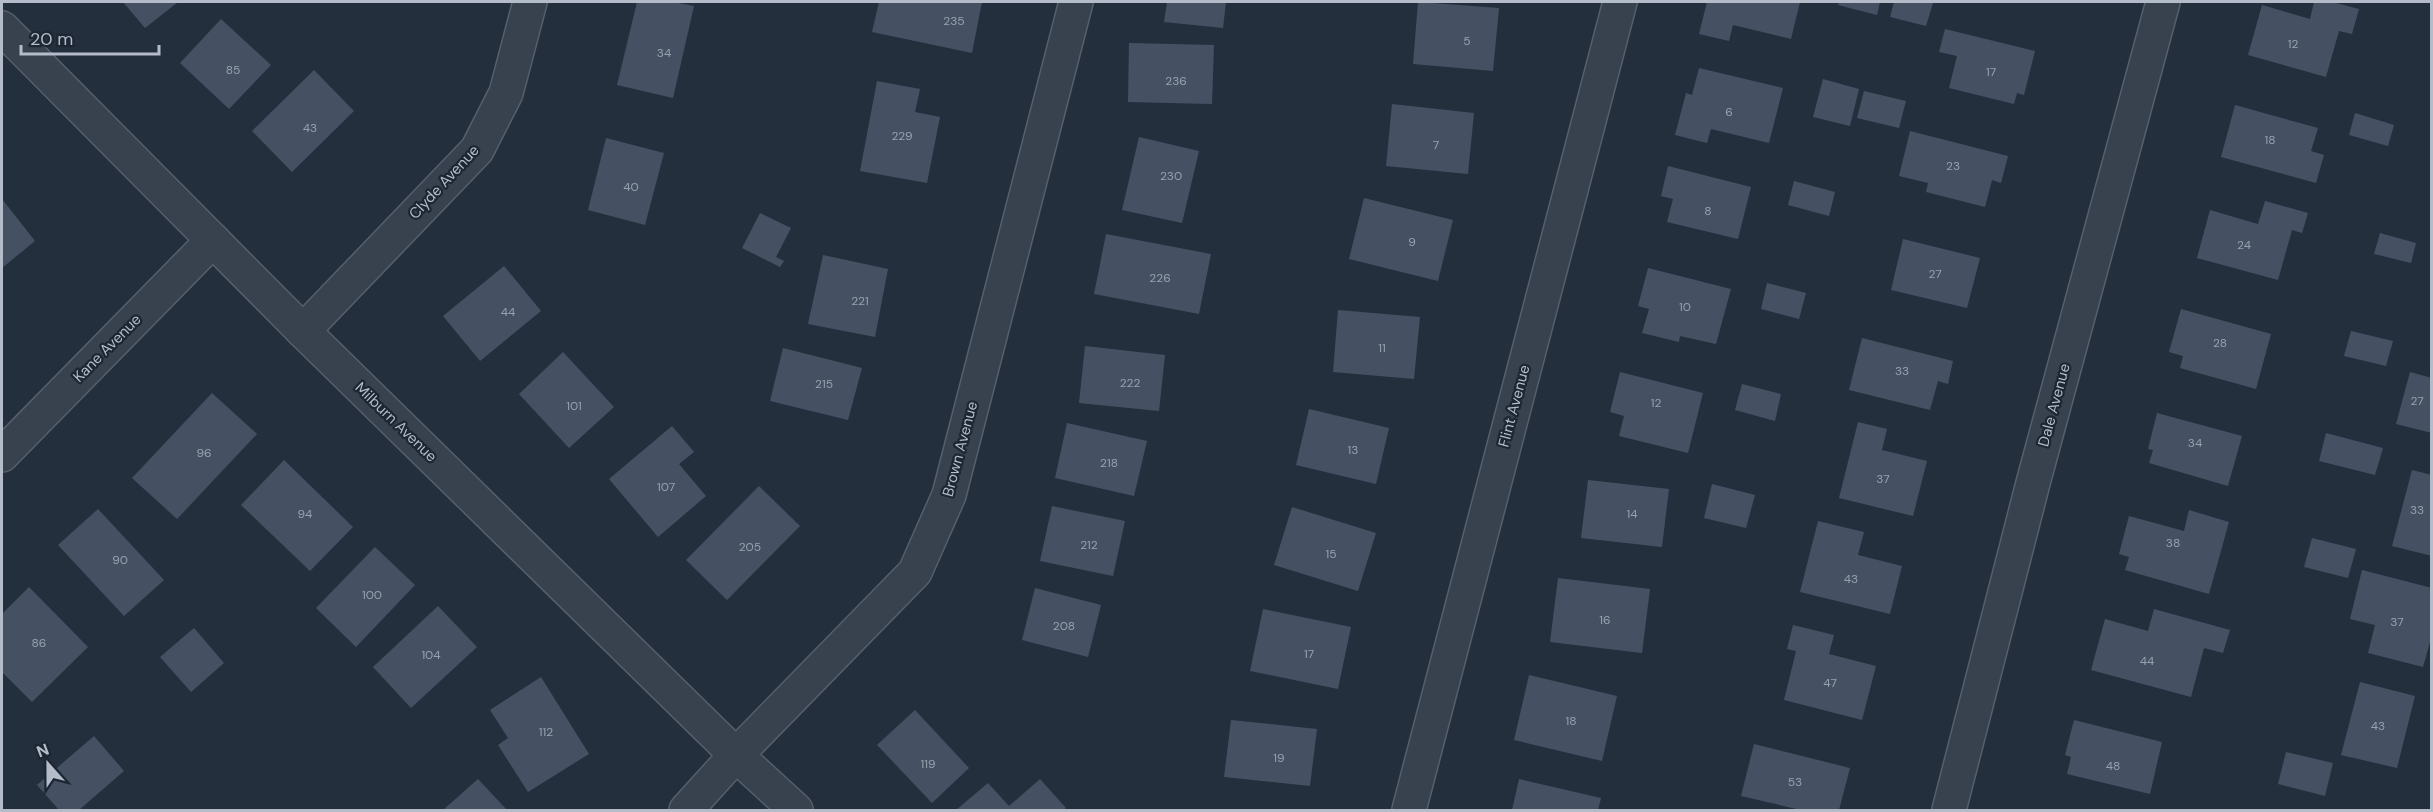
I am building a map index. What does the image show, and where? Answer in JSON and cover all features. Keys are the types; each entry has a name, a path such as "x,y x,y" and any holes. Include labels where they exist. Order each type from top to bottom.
{"street":[{"name":"Clyde Avenue","path":"303,331 477,150 506,93 530,2"},
{"name":"Brown Avenue","path":"686,810 736,755 915,572 948,495 1076,2"},
{"name":"Flint Avenue","path":"1409,810 1620,2"},
{"name":"Dale Avenue","path":"1949,810 2036,472 2163,2"},
{"name":"Milburn Avenue","path":"2,28 303,331 736,755 796,810"},
{"name":"Kane Avenue","path":"2,455 213,240"}],"building":[{"path":"123,2 178,2 145,28"},
{"path":"637,2 673,2 694,6 673,98 617,85"},
{"path":"879,2 982,2 972,53 872,32"},
{"path":"1167,2 1226,2 1223,28 1164,22"},
{"path":"1418,2 1499,8 1493,71 1413,64"},
{"path":"1707,2 1800,2 1791,39 1733,25 1729,41 1699,34"},
{"path":"1839,2 1880,2 1877,15 1838,5"},
{"path":"1894,2 1933,3 1926,26 1890,17"},
{"path":"2314,2 2332,2 2359,9 2352,34 2339,31 2326,77 2248,55 2262,5 2310,19"},
{"path":"221,19 271,65 229,109 180,63"},
{"path":"1945,29 2035,51 2024,95 2017,93 2014,104 1949,88 1957,56 1939,52"},
{"path":"1129,43 1214,45 1212,104 1128,102"},
{"path":"1699,68 1783,88 1769,143 1711,129 1707,143 1675,135 1686,93 1692,95"},
{"path":"314,70 354,111 292,172 252,131"},
{"path":"1823,79 1859,89 1850,126 1813,117"},
{"path":"877,81 920,89 915,112 940,117 927,183 860,171"},
{"path":"1864,91 1906,101 1899,128 1857,118"},
{"path":"1392,104 1474,113 1468,174 1386,166"},
{"path":"2235,105 2318,128 2311,151 2324,155 2316,183 2221,157"},
{"path":"2355,113 2394,125 2388,146 2349,135"},
{"path":"1910,131 2008,156 2001,183 1992,180 1985,207 1926,192 1928,183 1899,176"},
{"path":"1139,137 1199,151 1182,223 1122,210"},
{"path":"606,138 664,153 645,225 588,210"},
{"path":"1668,166 1751,187 1738,239 1667,222 1673,199 1661,196"},
{"path":"1794,181 1835,192 1829,216 1788,205"},
{"path":"1364,198 1453,220 1438,281 1349,259"},
{"path":"2,199 35,241 2,268"},
{"path":"2265,201 2308,213 2302,233 2292,230 2278,280 2197,258 2210,210 2258,224"},
{"path":"760,213 791,228 776,257 784,261 780,267 742,248"},
{"path":"2380,233 2416,243 2411,263 2374,254"},
{"path":"1106,234 1211,254 1199,314 1094,294"},
{"path":"1903,239 1980,258 1967,308 1891,290"},
{"path":"823,255 888,269 875,337 808,324"},
{"path":"504,266 541,311 480,361 443,316"},
{"path":"1648,268 1731,289 1716,344 1680,336 1679,342 1642,333 1649,309 1638,306"},
{"path":"1767,283 1806,293 1799,319 1761,309"},
{"path":"2181,309 2271,334 2256,389 2180,368 2183,356 2169,352"},
{"path":"1338,310 1420,317 1414,379 1333,372"},
{"path":"2351,331 2393,341 2386,366 2344,356"},
{"path":"1862,338 1953,361 1948,384 1938,381 1930,410 1849,390"},
{"path":"1085,346 1165,355 1159,411 1079,403"},
{"path":"783,348 862,368 848,420 770,401"},
{"path":"563,352 614,407 569,448 519,394"},
{"path":"1620,372 1703,393 1688,453 1619,436 1624,416 1610,412"},
{"path":"2410,372 2432,378 2432,433 2396,424"},
{"path":"1742,384 1781,394 1775,421 1735,410"},
{"path":"212,393 257,434 177,519 132,478"},
{"path":"1309,409 1389,428 1376,484 1296,465"},
{"path":"2157,413 2242,436 2228,486 2149,463 2153,450 2148,449"},
{"path":"1858,422 1887,429 1882,450 1927,461 1913,516 1839,498"},
{"path":"1067,423 1147,441 1134,496 1055,478"},
{"path":"672,426 694,452 679,464 706,496 658,537 609,479"},
{"path":"2326,433 2383,448 2375,475 2319,461"},
{"path":"284,460 353,527 310,571 241,505"},
{"path":"2412,470 2432,475 2432,556 2392,546"},
{"path":"1588,480 1669,489 1662,547 1581,538"},
{"path":"1712,484 1755,495 1746,528 1704,518"},
{"path":"759,486 800,526 727,600 686,560"},
{"path":"1052,506 1125,521 1113,576 1040,561"},
{"path":"1292,507 1376,533 1358,591 1274,565"},
{"path":"98,509 164,580 124,616 58,545"},
{"path":"2189,510 2229,522 2209,594 2125,570 2129,557 2119,554 2129,516 2184,531"},
{"path":"1818,521 1864,532 1858,555 1902,566 1890,614 1800,592"},
{"path":"2312,538 2356,549 2348,578 2304,567"},
{"path":"375,547 415,585 356,647 316,608"},
{"path":"2362,570 2432,588 2432,635 2423,667 2368,653 2375,625 2350,619"},
{"path":"1558,578 1650,589 1642,653 1550,642"},
{"path":"29,587 88,647 32,702 2,672 2,614"},
{"path":"1035,588 1101,605 1088,657 1022,640"},
{"path":"438,606 477,647 411,708 373,667"},
{"path":"1263,609 1351,627 1338,689 1250,671"},
{"path":"2154,609 2230,630 2223,653 2204,648 2191,697 2091,670 2105,619 2148,631"},
{"path":"1793,625 1834,635 1829,654 1876,666 1862,720 1784,700 1796,651 1787,649"},
{"path":"194,628 224,663 191,692 160,657"},
{"path":"1529,675 1617,696 1602,761 1514,740"},
{"path":"541,677 589,754 528,792 498,745 508,738 490,710"},
{"path":"2360,682 2415,696 2397,768 2341,755"},
{"path":"915,710 969,768 932,803 877,745"},
{"path":"1231,720 1317,729 1310,786 1224,777"},
{"path":"2074,720 2162,742 2150,794 2067,774 2071,757 2065,755"},
{"path":"94,736 124,771 79,810 59,810 37,785"},
{"path":"1754,744 1850,768 1839,810 1801,810 1741,796"},
{"path":"2286,752 2333,763 2325,796 2278,784"},
{"path":"478,779 507,810 443,810"},
{"path":"1040,779 1066,808 1063,810 956,810 988,783 1009,806"},
{"path":"1519,779 1601,798 1598,810 1512,810"}]}
